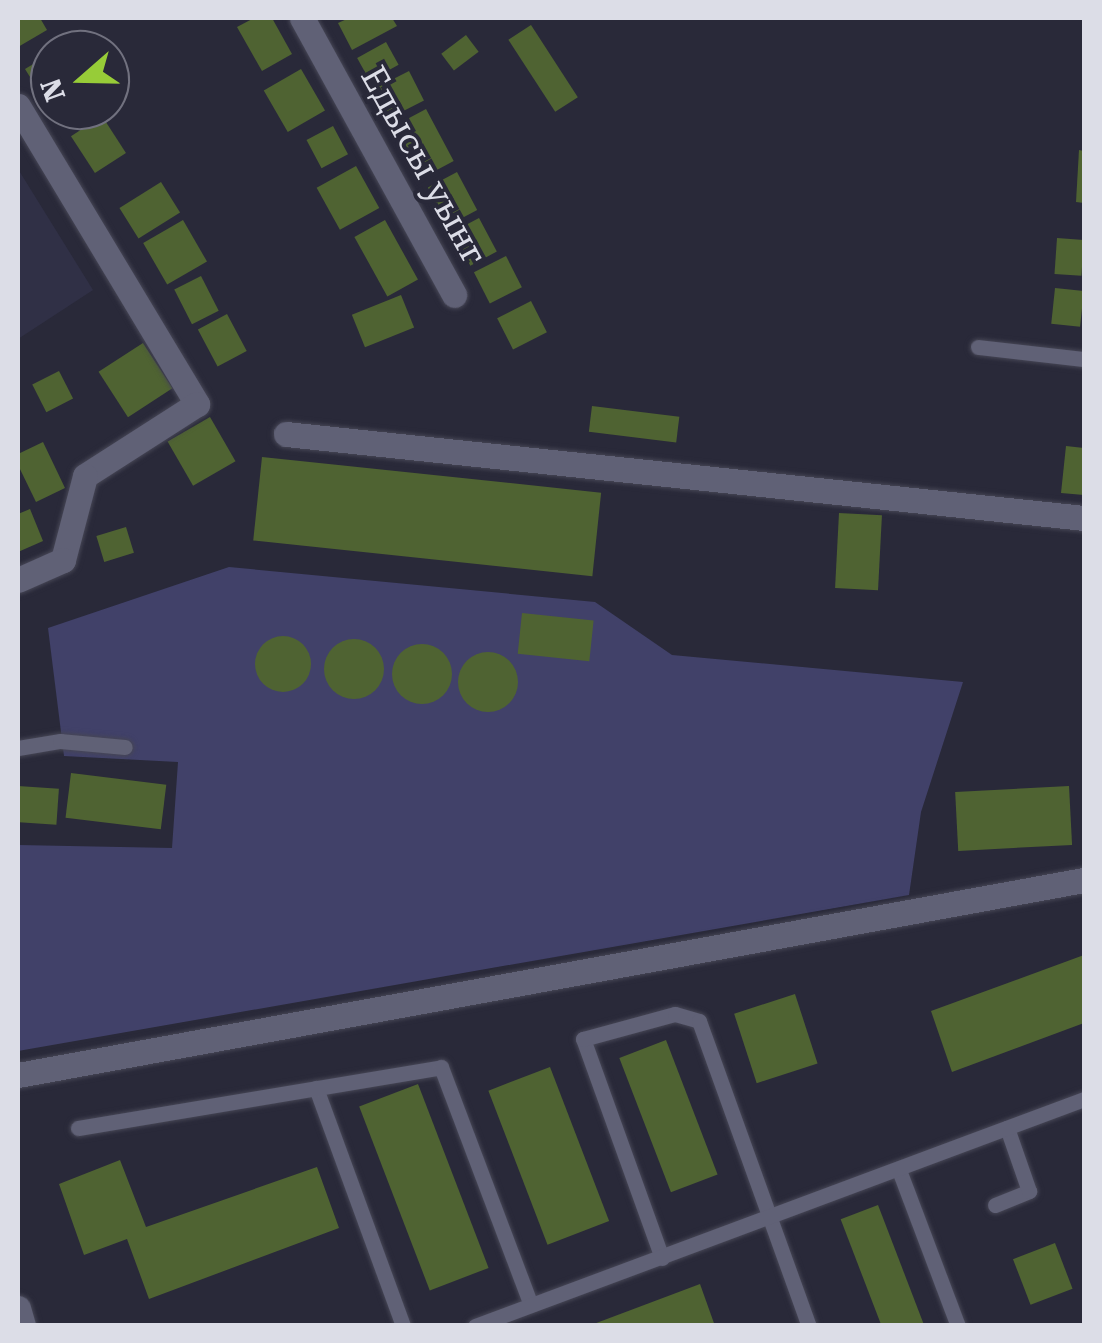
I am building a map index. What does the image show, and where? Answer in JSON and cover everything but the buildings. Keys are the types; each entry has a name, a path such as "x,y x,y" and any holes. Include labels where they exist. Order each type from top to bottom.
{"street":[{"name":"Едысы уынг","path":"302,18 454,295"},
{"path":"18,106 198,404 85,476 63,560 18,580"},
{"path":"286,434 1084,518"},
{"path":"18,1075 1084,880"},
{"path":"18,1308 23,1326"}],"lane":[{"path":"978,346 1084,359"},
{"path":"18,748 60,740 126,747"},
{"path":"662,1258 583,1040 675,1014 699,1020 809,1326"},
{"path":"78,1128 441,1067 531,1305"},
{"path":"316,1088 403,1326"},
{"path":"474,1326 1084,1099"},
{"path":"995,1205 1029,1191 1007,1128"},
{"path":"898,1170 958,1326"}],"shaded area":[{"path":"18,169 93,290 18,339"},
{"path":"229,567 595,602 672,655 963,682 921,812 909,895 18,1051 18,845 172,848 178,762 64,756 48,628"}]}
